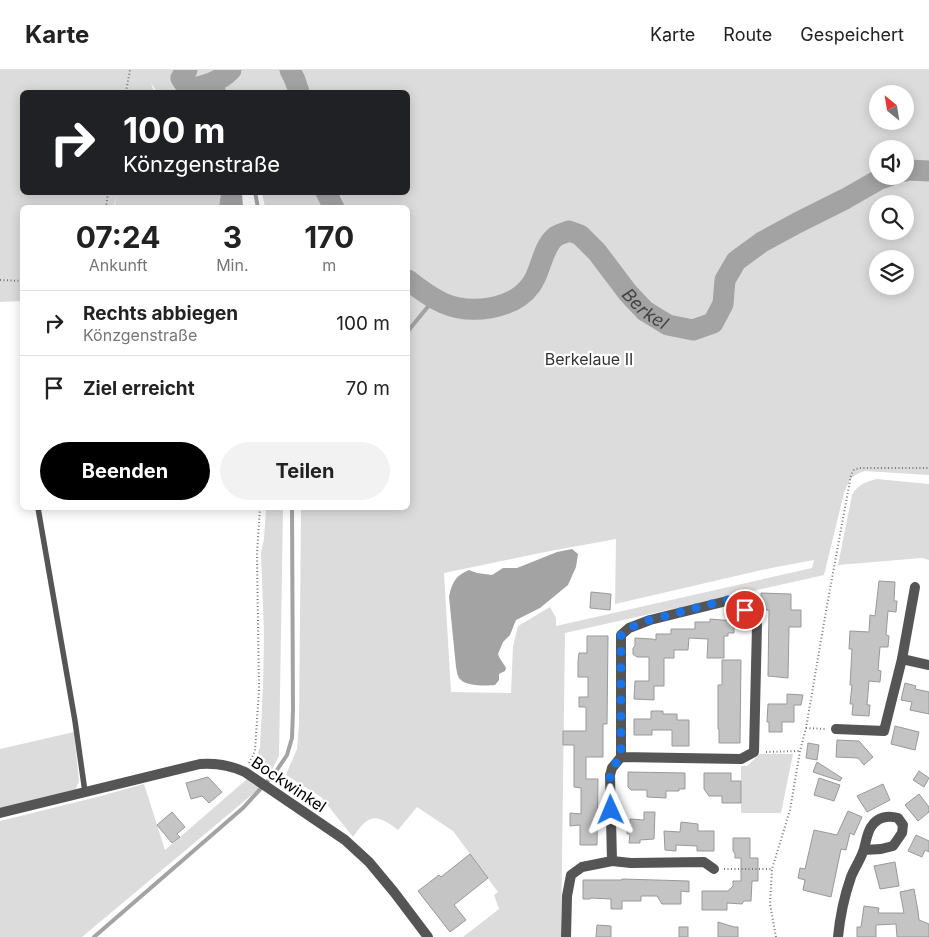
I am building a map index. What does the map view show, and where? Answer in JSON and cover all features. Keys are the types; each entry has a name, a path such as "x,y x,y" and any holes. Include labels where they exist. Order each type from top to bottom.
{"street":[{"path":"836,729 884,731 902,659 915,587"},
{"path":"612,861 610,775 612,768 621,757 621,635 629,628 650,620 727,600 738,602 756,621 757,625 754,752 741,759 621,757"},
{"path":"902,659 929,665"},
{"name":"Bockwinkel","path":"0,813 200,764 214,763 232,766 245,772 344,840 369,862 428,937"},
{"path":"838,937 846,893 864,850"},
{"path":"566,937 567,896 571,875 582,867 612,861 631,863 704,862 714,869"}],"lane":[{"path":"38,510 75,721 85,792"}],"path":[{"path":"126,90 130,70"},
{"path":"0,280 20,281"},
{"path":"776,937 770,904 772,870 790,810 851,475 854,470 859,468 929,468"},
{"path":"245,772 255,751 259,689 257,554 260,510"},
{"path":"806,728 836,729"},
{"path":"754,752 800,751"},
{"path":"714,869 772,870"}],"green space":[{"name":"Berkelaue II","path":"0,70 929,70 929,475 865,471 854,477 849,482 844,493 824,575 565,633 561,937 463,937 499,909 494,895 498,892 453,831 417,807 398,830 384,821 373,819 368,820 353,837 321,797 286,775 297,749 299,724 301,510 410,510 410,205 265,205 262,195 410,195 410,90 156,90 151,83 153,90 20,90 20,195 221,195 219,205 115,205 116,196 114,205 20,205 20,301 0,302","holes":["616,539 615,604 814,560 812,568 556,626 556,618 550,607 518,626 513,646 511,693 451,692 444,573"]},
{"path":"877,479 929,484 929,560 922,558 838,565 852,495 854,491 866,482"},
{"path":"266,510 283,510 279,756 269,775 254,764 260,747 263,687 264,634 261,553"},
{"path":"74,732 79,781 75,791 0,809 0,749"},
{"path":"760,754 793,754 781,813 741,813 741,766 747,766"},
{"path":"247,779 260,788 82,937 0,937 0,821 144,784 165,850"}],"shaded area":[{"path":"221,195 242,195 243,205 219,205"},
{"path":"572,549 578,554 576,567 568,585 540,608 516,620 510,635 503,642 498,654 506,668 505,671 499,674 499,680 495,685 476,685 466,683 460,679 456,667 449,597 457,577 469,570 492,575 503,568 517,568 557,552"}],"building":[{"path":"879,581 895,582 894,601 897,601 896,612 888,611 886,635 889,636 888,647 880,647 878,670 881,671 880,682 869,681 867,705 870,705 869,716 852,715 853,704 850,704 852,649 849,649 850,631 869,632 870,615 875,616"},
{"path":"591,592 611,594 610,610 590,608"},
{"path":"761,593 791,594 791,610 801,610 801,627 789,627 788,678 768,676 769,610 761,610"},
{"path":"710,619 734,621 734,633 728,633 728,636 724,636 724,658 707,658 708,639 689,638 688,650 674,650 674,658 664,658 664,686 654,686 654,700 634,699 635,681 649,681 649,657 637,657 633,654 635,638 656,640 656,634 671,634 671,629 695,629 695,622 710,622"},
{"path":"587,636 608,636 607,724 603,724 603,757 586,757 586,779 598,779 597,845 580,845 580,825 570,826 570,813 581,814 581,788 574,787 574,745 563,745 563,731 586,731 586,707 579,707 579,697 588,697 588,677 578,677 578,662 579,653 587,653"},
{"path":"722,660 741,660 740,743 719,743 718,685 722,685"},
{"path":"905,683 916,686 915,689 929,692 929,714 910,710 912,702 901,700"},
{"path":"787,694 803,695 801,705 794,705 794,722 782,722 782,732 769,732 769,722 767,722 768,704 787,704"},
{"path":"651,711 663,711 663,714 677,714 677,720 689,720 689,746 672,746 672,730 652,730 652,735 634,735 634,719 651,719"},
{"path":"895,726 919,732 915,750 891,744"},
{"path":"837,740 859,741 873,757 864,765 858,758 836,757"},
{"path":"808,743 819,745 817,760 806,758"},
{"path":"817,762 842,778 840,781 813,772"},
{"path":"919,771 929,778 924,787 913,780"},
{"path":"628,772 685,773 685,789 666,791 666,798 647,797 647,790 631,790 628,787"},
{"path":"704,773 731,773 731,781 741,781 741,803 722,803 722,796 709,796 704,789"},
{"path":"208,777 222,792 209,803 202,796 191,799 186,783"},
{"path":"819,778 840,785 834,801 814,795"},
{"path":"883,784 890,800 867,812 857,796"},
{"path":"919,794 929,807 929,812 918,821 905,805"},
{"path":"848,811 862,817 854,835 850,833 846,850 841,849 831,897 803,890 805,880 798,878 800,868 805,869 814,830 837,835"},
{"path":"172,812 185,827 177,834 180,837 172,843 157,825"},
{"path":"644,812 655,812 654,839 640,840 640,843 629,843 630,834 627,834 627,823 630,823 630,819 644,820"},
{"path":"681,822 698,824 698,831 714,831 714,851 697,851 697,846 676,845 676,851 665,850 664,831 680,832"},
{"path":"916,835 929,841 929,852 925,850 922,857 908,851"},
{"path":"733,838 750,838 750,858 758,858 758,881 752,881 751,901 744,901 742,904 727,903 727,910 702,910 702,891 728,891 733,886 733,881 741,881 741,858 735,858"},
{"path":"470,854 488,878 454,905 466,920 450,932 418,891 439,875 441,877"},
{"path":"895,862 899,886 880,889 874,866"},
{"path":"583,880 689,881 689,892 681,891 681,904 662,904 657,896 641,896 641,901 622,901 622,909 611,909 611,899 583,899"},
{"path":"914,889 919,920 929,924 929,937 897,937 896,924 876,925 876,937 857,937 857,927 861,927 864,906 879,908 878,913 904,913 900,892"},
{"path":"718,922 738,927 738,937 718,937"},
{"path":"597,925 611,926 611,937 596,937"},
{"path":"679,927 688,927 688,937 679,937"}],"waterway":[{"name":"Berkel","path":"187,70 181,78 188,89 206,85 231,70"},
{"name":"Berkel","path":"290,70 298,90"},
{"path":"217,80 224,90"},
{"name":"Berkel","path":"914,170 929,171"},
{"name":"Berkel","path":"410,282 433,298 454,307 478,309 502,305 513,300 531,285 547,247 557,236 569,231 580,235 597,252 628,293 645,311 668,325 693,330 713,323 723,304 725,280 736,261 762,242 870,185"},
{"path":"256,195 257,205"},
{"name":"Berkel","path":"328,195 332,205"},
{"path":"410,329 435,298"},
{"path":"94,937 243,808 275,773 287,755 292,738 293,710 292,510"}],"route":[{"path":"611,810 610,775 612,768 621,757 621,635 629,628 650,620 727,600 738,602 745,610"}]}
